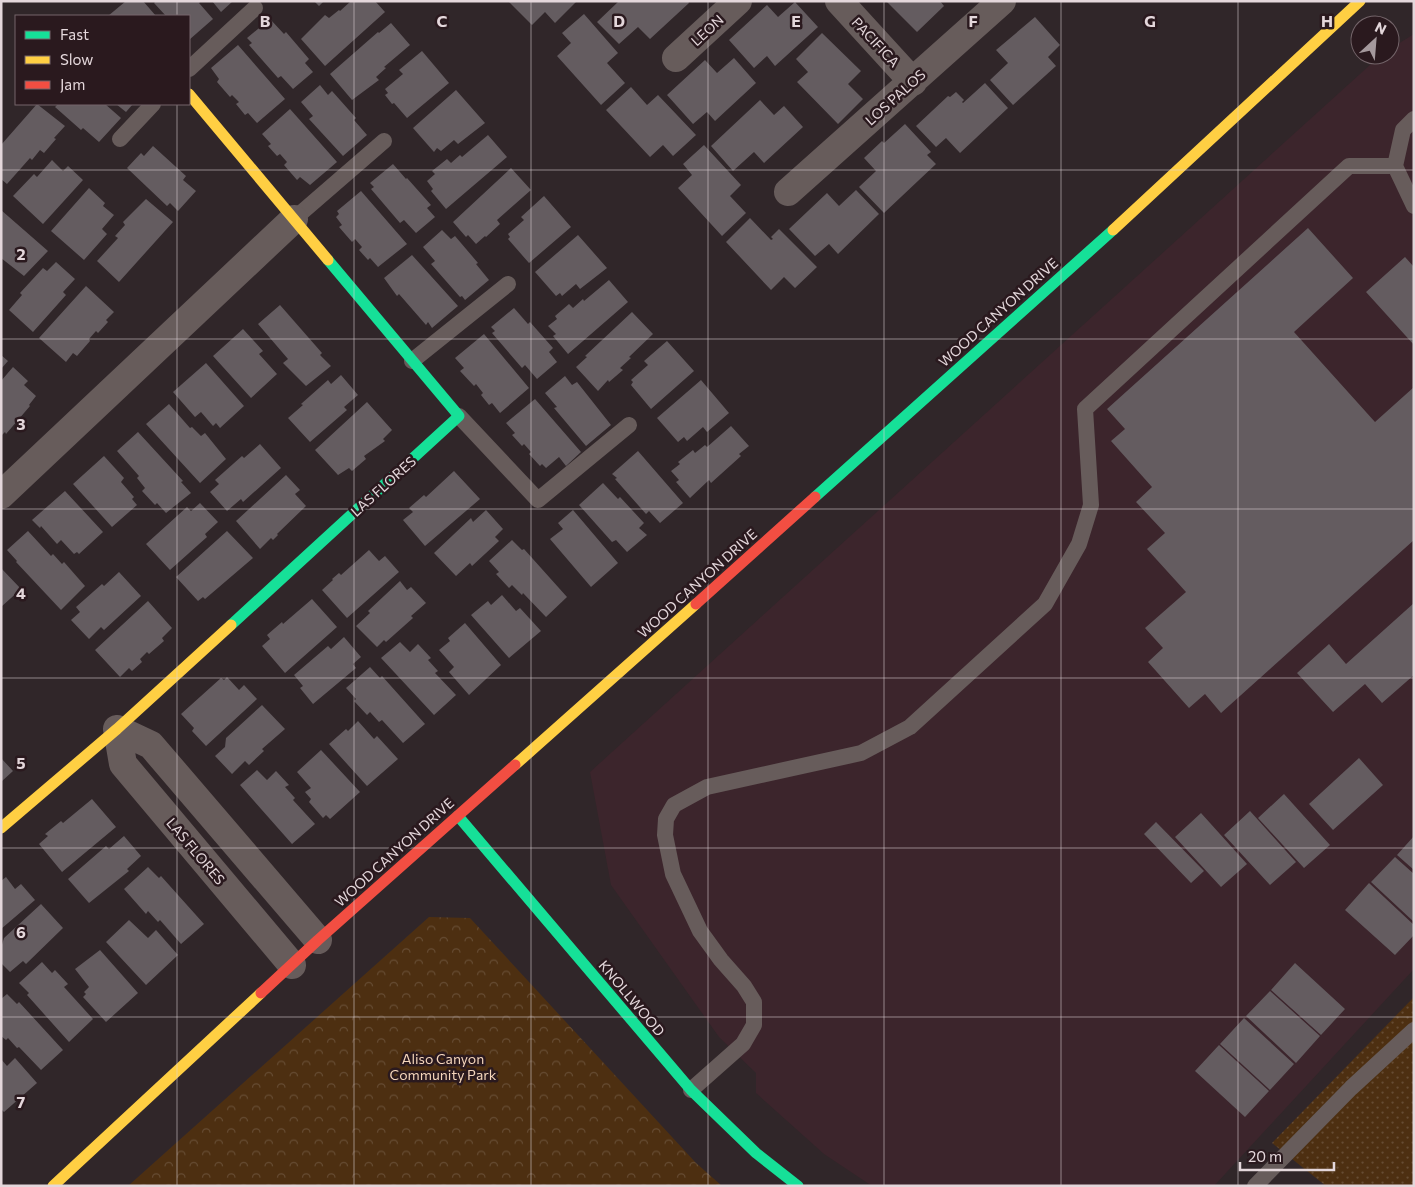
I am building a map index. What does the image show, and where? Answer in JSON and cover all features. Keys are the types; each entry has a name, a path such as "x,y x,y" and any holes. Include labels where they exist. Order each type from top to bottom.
{"main road":[{"name":"WOOD CANYON DRIVE","path":"53,1186 318,940 1140,205 1360,1"},
{"path":"190,95 459,416"},
{"name":"LAS FLORES","path":"1,828 117,729 459,416"},
{"name":"KNOLLWOOD","path":"458,816 691,1090 756,1153 798,1186"}],"street":[{"name":"LEON","path":"676,58 738,1"},
{"name":"PACIFICA","path":"839,1 913,82"},
{"name":"LOS PALOS","path":"788,192 1002,1"},
{"path":"1,495 294,219"},
{"path":"117,729 151,745 318,940"},
{"name":"LAS FLORES","path":"117,729 123,764 292,965"}],"lane":[{"path":"190,68 256,8"},
{"path":"120,139 153,105"},
{"path":"1414,119 1403,130 1395,166 1414,206"},
{"path":"294,219 384,141"},
{"path":"691,1090 743,1044 754,1025 754,1002 744,986 721,960 700,930 673,874 665,835 666,819 674,805 707,787 861,753 910,727 1045,604 1080,544 1091,505 1085,409 1349,166 1395,166"},
{"path":"412,361 508,284"},
{"path":"459,416 538,500 629,424"},
{"path":"1255,1186 1351,1088 1414,1030"}],"shaded area":[{"path":"1414,34 1414,969 1214,1186 872,1186 824,1154 756,1093 756,1073 719,1037 611,885 590,772 1370,65 1400,65 1400,43"}],"green space":[{"name":"Aliso Canyon Community Park","path":"429,917 470,918 696,1163 722,1186 128,1186"},
{"path":"1414,997 1414,1186 1326,1186 1272,1143"}],"building":[{"path":"126,1 143,1 155,15 109,15"},
{"path":"156,1 201,1 199,3 213,19 190,39 190,15 165,15 154,3"},
{"path":"212,1 233,1 221,12"},
{"path":"314,1 324,1 319,6"},
{"path":"351,1 375,1 385,12 325,66 301,39 325,15 329,18"},
{"path":"508,1 577,1 555,23 545,12 532,25"},
{"path":"619,1 688,1 689,3 650,39 638,27 619,44 597,22"},
{"path":"886,1 940,1 944,6 917,32"},
{"path":"795,2 818,27 775,66 767,56 754,68 729,40 767,5 778,17"},
{"path":"584,14 618,53 607,63 625,83 601,105 557,56 571,43 562,33"},
{"path":"1035,17 1060,45 1048,57 1056,66 1013,105 990,80 1008,63 996,50"},
{"path":"270,19 284,34 286,32 309,59 305,63 313,72 293,89 281,76 278,78 249,45 252,43 247,38"},
{"path":"391,23 410,45 384,67 386,68 376,77 379,80 352,100 330,74"},
{"path":"822,33 861,71 848,84 863,99 838,124 797,82 808,72 796,59"},
{"path":"238,45 285,99 257,123 248,113 245,115 236,104 239,102 232,95 230,97 217,82 219,79 211,68"},
{"path":"422,51 449,83 407,118 385,95 388,93 385,89 403,74 399,70"},
{"path":"734,58 756,83 715,121 707,112 693,124 667,95 705,60 717,73"},
{"path":"985,83 1008,108 960,153 946,138 936,147 916,126 948,96 950,97 956,92 964,100 963,103"},
{"path":"320,85 328,95 332,91 356,118 354,120 367,135 343,156 309,119 313,116 301,102"},
{"path":"631,87 647,105 658,95 696,135 673,156 663,145 650,157 606,110"},
{"path":"456,90 485,123 458,144 454,140 441,151 437,148 434,152 413,128"},
{"path":"760,100 774,115 784,106 803,127 764,163 754,152 733,171 711,146"},
{"path":"36,105 65,126 44,153 40,150 32,160 30,158 7,184 1,179 1,145"},
{"path":"57,105 106,105 121,118 99,142 83,128 81,130 55,107"},
{"path":"117,105 132,105 126,112"},
{"path":"290,109 337,162 310,185 300,177 297,180 284,165 287,162 280,154 277,156 268,146 271,144 262,134"},
{"path":"905,124 931,152 927,155 936,164 884,213 859,187 876,171 864,158 882,141 884,143"},
{"path":"488,135 507,157 446,209 431,191 433,189 427,181 435,174 432,171 447,159 451,163 460,155 462,157"},
{"path":"704,145 741,185 730,196 746,213 722,236 678,188 692,175 683,164"},
{"path":"153,146 186,176 183,180 196,191 178,211 170,203 167,206 127,168 141,153 144,156"},
{"path":"52,160 63,171 68,166 83,180 43,224 13,196 34,174 37,177"},
{"path":"393,164 431,205 427,208 435,217 416,233 404,220 400,223 371,189 374,187 370,183"},
{"path":"511,168 531,190 497,220 500,224 476,244 468,235 466,237 453,222"},
{"path":"89,188 105,203 103,206 114,215 102,229 107,234 84,260 51,231"},
{"path":"856,190 879,214 838,254 829,244 815,256 789,229 827,193 839,206"},
{"path":"361,191 407,244 378,267 359,250 362,247 355,239 352,242 339,227 342,225 336,217 339,214 337,211"},
{"path":"544,196 571,227 529,263 508,239 510,237 508,234 524,220 521,217"},
{"path":"146,199 173,222 119,282 97,261 118,238 115,236 125,225 123,222"},
{"path":"1,210 48,251 24,276 1,258"},
{"path":"750,218 771,240 773,239 771,237 779,229 817,267 795,288 784,277 771,290 726,242"},
{"path":"1308,228 1353,278 1294,332 1375,422 1414,387 1414,540 1221,713 1205,694 1189,708 1148,662 1163,648 1145,628 1186,592 1147,549 1165,533 1136,502 1152,487 1111,441 1125,429 1107,409"},
{"path":"442,230 451,239 455,236 478,263 476,264 489,280 465,300 462,296 460,297 431,264 435,261 423,247"},
{"path":"578,235 607,268 580,289 576,284 562,296 560,293 556,296 535,272"},
{"path":"412,255 458,306 432,328 428,322 426,325 399,294 397,296 384,278"},
{"path":"1405,257 1414,267 1414,345 1366,292"},
{"path":"56,262 75,279 63,292 66,295 33,332 9,310 22,295 20,293 43,268 47,271"},
{"path":"609,280 628,302 568,354 553,336 556,334 548,326 557,319 555,316 569,304 573,308"},
{"path":"86,286 114,312 106,320 108,322 98,333 96,331 77,356 73,353 66,362 39,338"},
{"path":"280,305 331,366 306,386 283,363 288,359 258,324"},
{"path":"514,308 528,324 530,322 553,348 549,352 557,362 537,379 525,365 522,368 492,333 495,331 491,327"},
{"path":"632,312 653,334 629,357 631,358 620,368 623,370 609,382 608,380 598,391 576,367 587,357 585,356"},
{"path":"243,329 263,351 259,354 277,374 251,398 213,356"},
{"path":"484,334 529,388 500,413 492,403 489,405 481,395 483,393 476,384 474,386 460,371 464,368 455,358"},
{"path":"667,341 694,371 651,409 631,385 633,382 631,380 648,365 644,361"},
{"path":"1,355 8,361 1,369"},
{"path":"206,363 244,406 220,428 216,423 213,426 201,412 195,417 173,392"},
{"path":"13,367 28,381 24,385 36,396 6,434 5,432 1,436 1,381"},
{"path":"341,375 358,395 344,407 347,410 310,442 288,418 328,380 331,384"},
{"path":"565,376 572,385 577,382 611,425 586,446 554,408 557,407 545,393"},
{"path":"701,380 729,413 707,432 703,427 687,441 684,437 678,442 657,418"},
{"path":"535,399 581,452 566,466 559,457 546,468 542,464 540,466 529,454 531,452 524,444 522,446 512,435 515,433 506,423"},
{"path":"367,402 392,430 383,439 385,441 364,456 366,459 352,471 349,468 338,475 315,450"},
{"path":"169,404 190,428 192,427 201,436 205,433 226,459 200,483 146,424"},
{"path":"731,426 749,446 739,454 741,456 711,483 709,480 690,498 676,482 679,480 671,471 680,464 678,462 693,450 695,453 705,445 707,447"},
{"path":"138,432 183,481 181,482 191,493 166,513 157,503 155,505 142,491 145,488 137,478 139,476 117,451"},
{"path":"260,444 281,468 243,502 241,499 227,511 210,492 219,484 215,480 242,456 244,458"},
{"path":"638,451 683,503 660,523 649,511 646,514 612,474"},
{"path":"104,456 124,478 121,482 134,497 132,499 137,505 112,527 73,484"},
{"path":"454,471 480,499 425,546 403,520 413,512 409,508 424,495 426,497"},
{"path":"286,475 300,490 295,494 306,506 273,540 271,538 260,549 236,521"},
{"path":"603,483 618,499 620,497 644,523 639,528 647,535 627,552 616,540 612,542 579,505"},
{"path":"65,491 103,532 79,554 77,552 74,554 61,540 57,544 41,526 40,528 32,520"},
{"path":"200,503 218,522 205,534 207,537 170,570 146,544 187,507 191,511"},
{"path":"486,510 503,529 495,537 499,541 472,566 470,563 456,576 434,553 471,518 473,522"},
{"path":"573,510 618,563 591,587 550,539 563,529 558,523"},
{"path":"28,531 51,556 53,554 62,564 64,562 85,586 61,610 7,550"},
{"path":"227,531 253,558 205,599 203,597 198,601 176,577"},
{"path":"512,540 522,550 524,549 567,597 546,617 523,593 522,595 512,585 509,588 496,574 499,572 489,561"},
{"path":"369,550 379,561 385,556 399,572 347,618 322,590 339,573 341,575"},
{"path":"1,568 21,589 1,607"},
{"path":"119,572 141,596 104,630 101,627 89,639 71,620 80,612 76,607"},
{"path":"400,581 407,590 411,587 426,603 411,616 413,618 386,642 384,640 377,647 356,626 370,613 368,611"},
{"path":"502,595 516,611 520,608 541,631 509,658 471,615 488,601 491,605"},
{"path":"312,599 337,627 285,673 262,646 270,639 267,635"},
{"path":"148,601 172,628 162,638 164,641 140,659 142,662 132,671 129,668 120,677 95,650"},
{"path":"1414,603 1414,675 1382,703 1365,684 1333,712 1297,673 1329,644 1346,664"},
{"path":"465,623 501,665 469,695 449,672 454,667 439,650 450,641 448,638"},
{"path":"344,637 361,657 353,664 356,668 313,704 300,688 303,686 294,675 328,646 331,649"},
{"path":"400,642 410,652 418,644 431,658 428,660 438,671 435,673 456,695 434,715 381,658"},
{"path":"370,667 380,678 382,676 425,724 403,743 382,720 379,722 370,712 367,715 354,701 356,699 346,688"},
{"path":"227,677 239,690 244,685 257,699 206,746 192,731 194,728 181,714 221,678 224,680"},
{"path":"262,705 285,729 262,749 264,751 249,765 245,761 232,774 215,756 225,747 226,738"},
{"path":"358,721 374,739 377,736 398,759 367,786 329,744 346,729 348,731"},
{"path":"321,750 360,792 330,819 326,815 323,818 309,802 311,799 305,792 311,788 297,772"},
{"path":"1,758 13,771 1,782"},
{"path":"1359,758 1383,785 1333,830 1309,804"},
{"path":"257,770 267,780 276,771 289,785 285,787 295,798 293,800 315,824 292,844 240,785"},
{"path":"1284,794 1330,845 1304,868 1258,818"},
{"path":"92,799 116,827 62,872 39,844 48,836 45,834 61,821 63,823"},
{"path":"1250,811 1296,862 1270,885 1224,835"},
{"path":"1201,813 1247,864 1221,887 1175,837"},
{"path":"1156,822 1204,871 1191,883 1144,834"},
{"path":"124,836 141,856 127,869 129,871 89,903 68,879 106,846 109,849"},
{"path":"1414,836 1414,870 1397,855"},
{"path":"1395,857 1414,874 1414,922 1371,882"},
{"path":"148,867 159,878 161,876 204,924 181,944 160,920 158,922 148,911 146,914 124,889"},
{"path":"6,877 15,889 21,884 35,900 1,929 1,881"},
{"path":"1369,883 1414,925 1414,935 1395,955 1345,910"},
{"path":"41,904 63,928 26,964 23,961 10,972 1,963 1,948 4,938"},
{"path":"129,920 148,938 156,930 178,955 146,985 106,942"},
{"path":"100,950 138,993 106,1022 83,997 86,994 84,992 89,987 75,969"},
{"path":"42,962 52,973 55,970 68,984 64,987 93,1019 69,1042 27,995 29,993 19,983"},
{"path":"1295,963 1345,1009 1321,1035 1271,990"},
{"path":"1270,991 1320,1036 1296,1063 1246,1016"},
{"path":"7,994 17,1004 19,1002 63,1050 41,1070 19,1047 17,1048 8,1038 6,1040 1,1036 1,999"},
{"path":"1244,1018 1294,1064 1270,1090 1220,1044"},
{"path":"1219,1045 1269,1091 1245,1117 1195,1071"},
{"path":"15,1058 37,1083 4,1112 1,1109 1,1059 7,1066"}],"traffic: fast":[{"path":"815,497 1113,230"},
{"path":"231,625 459,416 328,260"},
{"path":"458,816 691,1090 756,1153 798,1186"}],"traffic: slow":[{"path":"1113,230 1360,1"},
{"path":"190,95 328,260"},
{"path":"515,765 696,604"},
{"path":"1,828 117,729 231,625"},
{"path":"53,1186 261,993"}],"traffic: jam":[{"path":"696,604 815,497"},
{"path":"261,993 515,765"}]}
